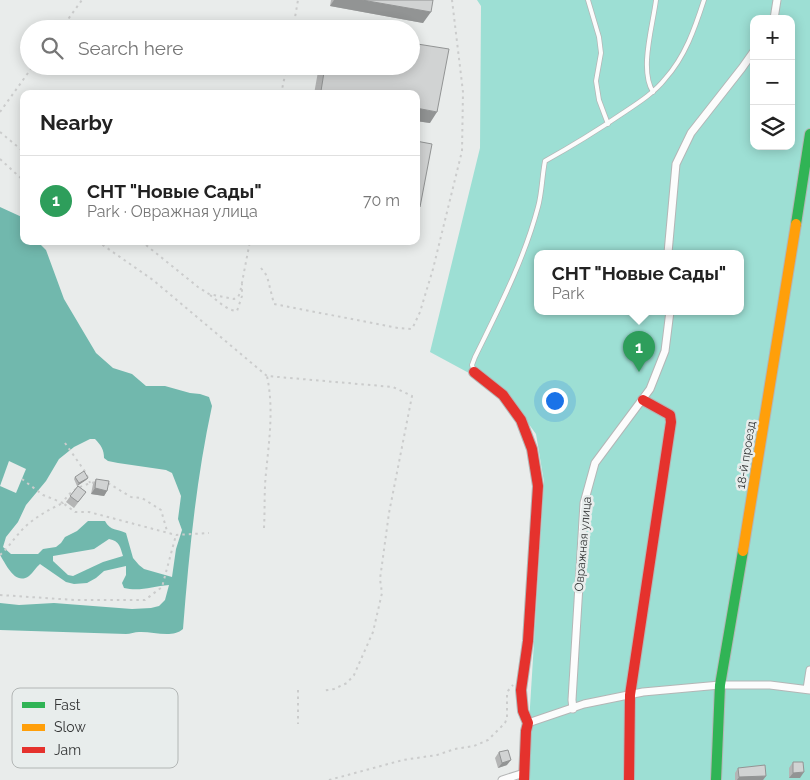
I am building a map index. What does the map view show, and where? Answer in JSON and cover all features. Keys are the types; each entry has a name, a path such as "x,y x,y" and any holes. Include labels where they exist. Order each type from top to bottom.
{"street":[{"path":"775,15 777,0"},
{"path":"668,250 676,164 690,133 750,56"},
{"name":"18-й проезд","path":"716,780 720,685 783,310 810,134"},
{"name":"Овражная улица","path":"573,709 584,503 595,463 650,389 665,351 670,315"},
{"path":"474,372 492,384 518,414 527,429 538,486 528,641 522,681 522,711 528,723 524,776 502,780"},
{"path":"629,780 630,695 670,422 670,415 643,400"},
{"path":"528,723 584,704 643,692 720,685 770,685 808,689 810,670"}],"lane":[{"path":"588,0 599,37 601,53 596,81 599,100 608,124"},
{"path":"653,92 647,76 647,58 656,0"},
{"path":"474,372 472,365 475,357 516,274 528,240 539,205 545,161 608,124 653,92 678,63 697,22 704,0"}],"path":[{"path":"68,20 82,0"},
{"path":"295,20 298,0"},
{"path":"261,268 267,276 274,304 398,328 411,329 413,327 420,312 433,269 462,151 463,92 452,0"},
{"path":"0,112 27,75"},
{"path":"282,90 285,75"},
{"path":"0,132 20,149"},
{"path":"0,159 20,177"},
{"path":"102,245 153,280 267,376 393,386 412,396 389,513 380,579 382,593 373,632 354,675 347,682 334,689 322,691"},
{"path":"146,245 223,306 234,311 237,311 242,296 242,284"},
{"path":"209,294 234,299 238,297 249,245"},
{"path":"264,528 271,420 270,390 267,376"},
{"path":"65,444 90,483"},
{"path":"22,478 43,495 63,503 75,512 89,512 176,535 209,534"},
{"path":"0,555 26,526 48,510 63,503 66,496 75,489 99,481"},
{"path":"105,482 130,497 142,498 161,510 167,532"},
{"path":"0,595 75,600 145,600 162,587 176,535"},
{"path":"22,591 22,596"},
{"path":"42,592 42,597"},
{"path":"329,780 403,760 437,755 455,749 474,746 488,740 505,724 507,718 507,692 511,686 522,681"},
{"path":"298,690 298,724"}],"shaded area":[{"path":"477,0 810,0 810,780 529,780 529,723 544,482 536,434 506,393 430,352 480,148 481,6"},
{"path":"0,207 20,216 20,245 41,245 46,250 64,299 96,353 113,368 132,374 146,386 165,386 200,394 209,397 212,406 194,517 183,629 173,634 0,630 0,603 19,605 54,603 132,609 151,608 159,606 165,600 169,585 141,589 124,588 122,583 126,575 126,566 104,571 87,583 74,584 66,582 40,564 29,576 24,578 15,576 0,555","holes":["90,439 95,439 103,450 104,458 108,461 166,470 172,473 181,496 178,519 182,530 176,549 172,577 144,569 139,565 133,558 126,533 112,528 105,521 88,521 77,531 65,537 56,547 43,549 38,554 11,554 3,547 6,537 18,522 26,505 46,481 59,459 74,447","109,539 113,540 120,547 123,556 103,562 73,576 68,575 53,561 53,556 94,549"]}],"pier":[{"path":"9,461 26,469 16,493 0,486"}],"building":[{"path":"362,0 433,0 431,12"},
{"path":"420,44 449,49 437,112 420,109 420,90 321,90 324,75 420,75"},
{"path":"420,142 432,144 420,207"},
{"path":"84,471 88,478 79,483 75,477"},
{"path":"96,479 109,481 107,491 95,488"},
{"path":"78,486 86,492 78,502 70,496"},
{"path":"508,750 511,760 502,763 499,752"},
{"path":"793,762 803,762 804,772 793,773"},
{"path":"765,765 766,776 739,777 738,768"}],"traffic: fast":[{"path":"796,224 810,134"},
{"path":"716,780 720,685 743,551"}],"traffic: slow":[{"path":"743,551 796,224"}],"traffic: jam":[{"path":"474,372 503,395 521,420 532,449 538,486 528,641 521,690 523,711 528,723 524,780"},
{"path":"629,780 630,695 671,422 670,415 643,400"}],"place":[{"name":"СНТ \"Новые Сады\"","path":"639,372"}]}
